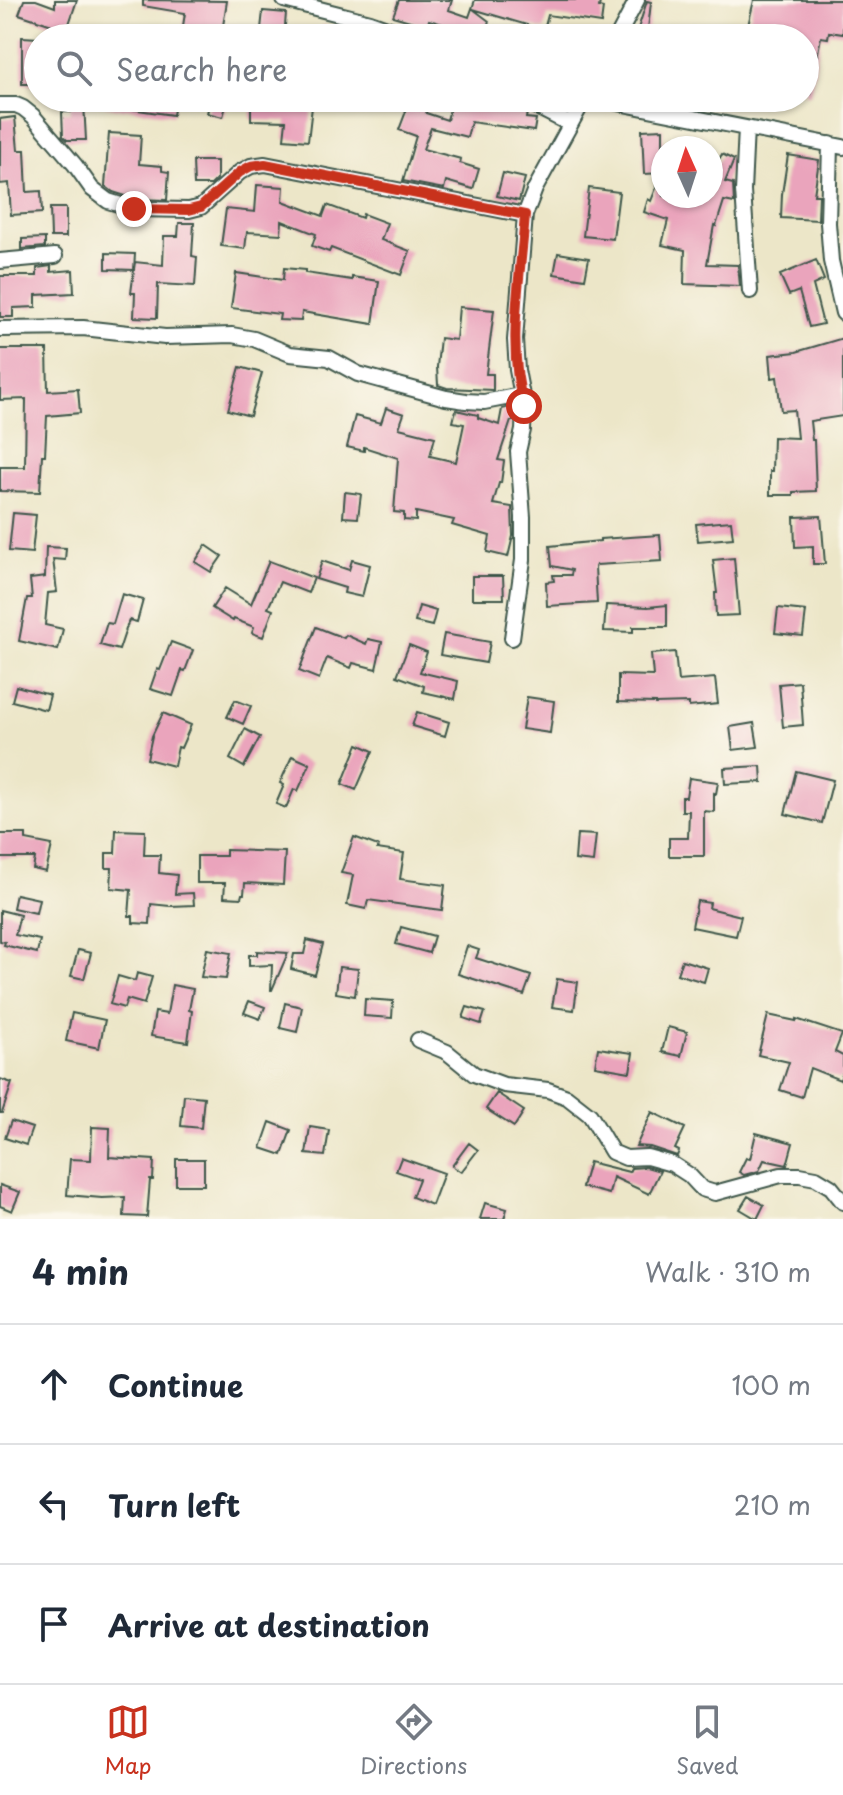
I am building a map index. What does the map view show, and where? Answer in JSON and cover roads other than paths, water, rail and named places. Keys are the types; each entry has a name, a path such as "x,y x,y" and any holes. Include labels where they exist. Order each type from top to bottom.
{"street":[{"path":"284,0 376,24"},
{"path":"624,24 637,0"},
{"path":"0,105 16,105 24,109"},
{"path":"28,112 92,189 108,201 134,209 189,210 201,207 240,172 265,164 525,215"},
{"path":"546,112 570,124"},
{"path":"512,638 523,560 518,452 524,406 515,340 525,215 535,189 577,112"},
{"path":"664,112 836,146 828,223 837,262 843,313"},
{"path":"746,128 743,191 750,291"},
{"path":"0,261 55,256"},
{"path":"0,329 83,328 165,337 232,335 254,339 290,354 329,358 358,374 446,398 484,402 521,395"},
{"path":"418,1040 447,1052 474,1074 504,1085 548,1090 567,1097 590,1115 612,1152 626,1158 647,1157 672,1164 689,1175 702,1189 715,1193 781,1175 800,1175 824,1182 843,1202"}]}
